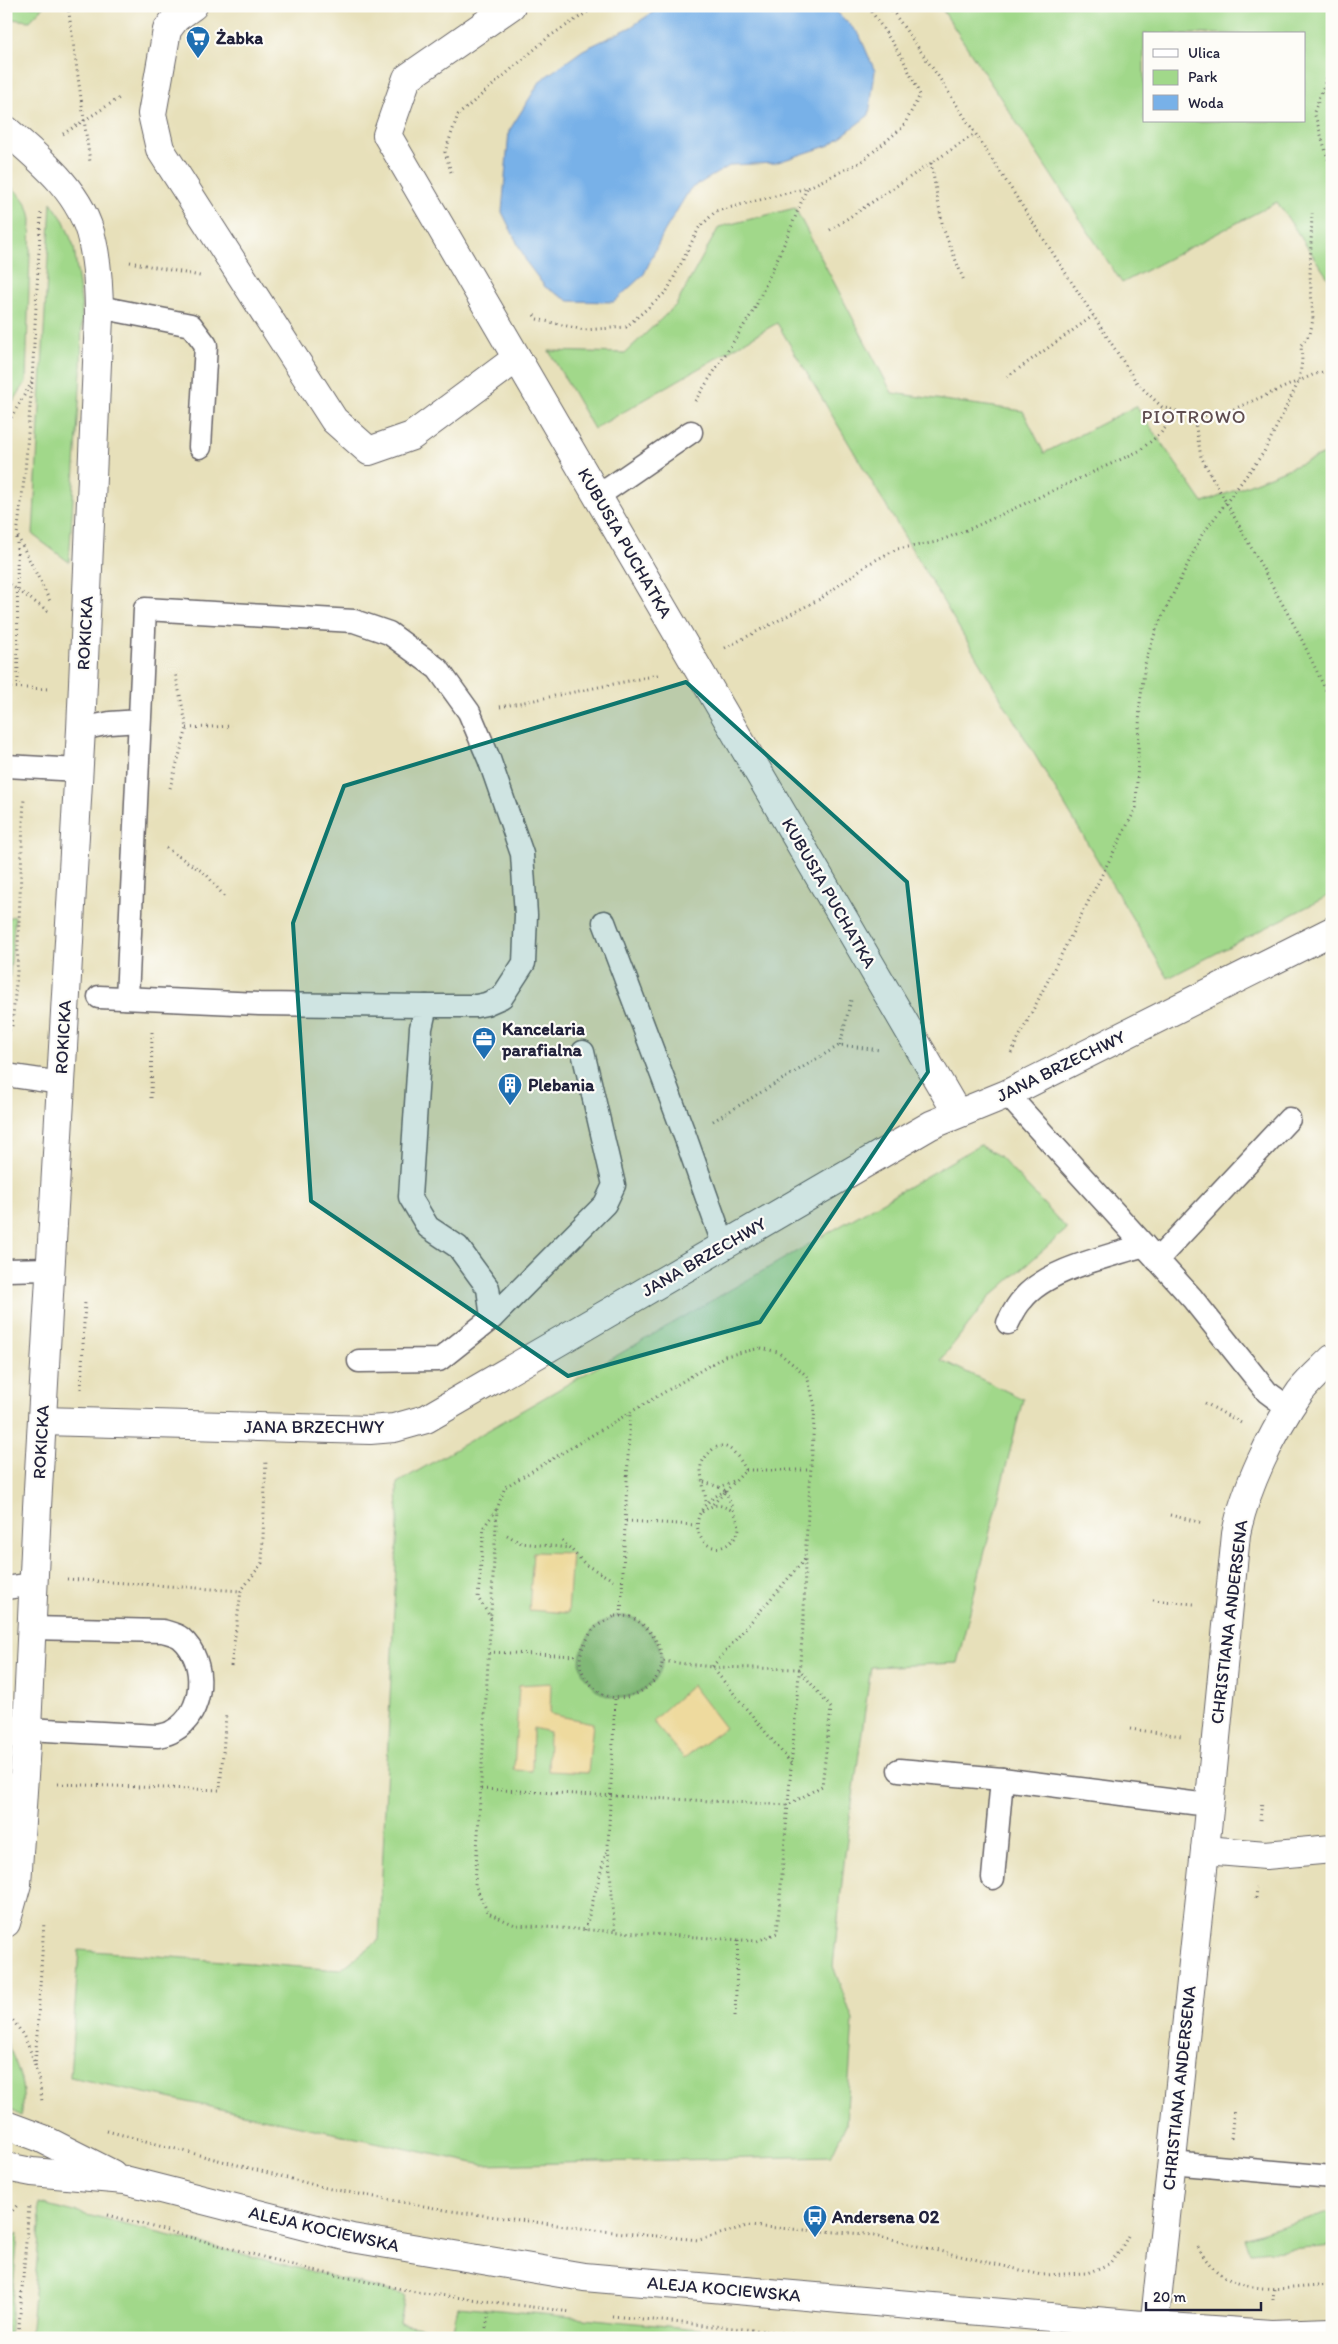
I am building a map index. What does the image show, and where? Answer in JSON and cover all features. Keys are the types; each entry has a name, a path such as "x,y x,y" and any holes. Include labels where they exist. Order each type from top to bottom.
{"street":[{"path":"193,6 176,18 167,30 152,114 160,149 334,420 369,451 412,436 517,358"},
{"name":"KUBUSIA PUCHATKA","path":"511,6 407,78 387,135 957,1113"},
{"name":"ROKICKA","path":"6,130 46,164 78,206 92,238 98,275 99,307 79,770 50,1269 27,1728 17,1884 6,1923"},
{"name":"JANA BRZECHWY","path":"42,1421 370,1430 394,1428 426,1419 931,1125 1007,1094 1332,931"},
{"name":"CHRISTIANA ANDERSENA","path":"1154,2332 1239,1519 1243,1503 1273,1439 1290,1409 1309,1381 1332,1359"},
{"path":"1205,1850 1266,1855 1332,1849"},
{"name":"ALEJA KOCIEWSKA","path":"6,2125 41,2138 125,2180"},
{"name":"ALEJA KOCIEWSKA","path":"6,2167 32,2172 125,2180 352,2238 584,2277 1154,2332 1271,2334 1332,2332"}],"lane":[{"path":"99,307 191,325 206,345 200,447"},
{"path":"598,496 691,432"},
{"path":"99,997 259,1004 476,1006 502,997 524,963 526,915 522,854 489,759 470,712 438,669 389,633 354,621 144,609 126,998"},
{"path":"81,729 110,723 140,721"},
{"path":"6,766 79,770"},
{"path":"604,922 685,1136 724,1246"},
{"path":"426,1006 421,1028 410,1198 428,1228 458,1247 488,1288 492,1318"},
{"path":"359,1361 439,1360 492,1318 605,1204 614,1184 583,1052"},
{"path":"6,1076 61,1083"},
{"path":"1007,1094 1192,1298 1267,1392 1290,1409"},
{"path":"1008,1323 1022,1299 1042,1283 1084,1264 1150,1252 1289,1119"},
{"path":"6,1270 50,1269"},
{"path":"6,1588 33,1584"},
{"path":"27,1728 158,1736 174,1731 194,1711 200,1686 198,1667 192,1650 180,1637 163,1631 59,1627 31,1628"},
{"path":"899,1770 1002,1779 1208,1805"},
{"path":"994,1878 1002,1779"},
{"path":"1171,2163 1332,2177"}],"path":[{"path":"68,6 86,119 90,164"},
{"path":"452,177 445,152 458,114 550,36 597,6"},
{"path":"532,312 537,320 584,330 626,327 667,290 699,228 716,211 807,188 861,162 903,127 920,95 903,60 868,6"},
{"path":"889,6 975,134 1137,383 1162,408 1194,416 1220,416 1299,380 1332,370"},
{"path":"1332,64 1314,112 1332,172"},
{"path":"58,137 124,94"},
{"path":"830,230 975,134"},
{"path":"931,163 943,228 964,281"},
{"path":"691,408 754,310 807,188"},
{"path":"25,472 32,381 40,209"},
{"path":"1007,1094 1002,1072 1136,808 1140,703 1146,664 1157,627 1202,534 1264,452 1299,380 1302,361 1301,345 1310,334 1313,319 1310,275 1312,213"},
{"path":"130,261 203,276"},
{"path":"1007,377 1093,316"},
{"path":"6,426 32,381"},
{"path":"718,651 820,599 868,564 897,549 937,542 967,530 1139,451 1161,433 1178,412"},
{"path":"1194,416 1201,457 1299,634 1332,703"},
{"path":"17,536 18,688"},
{"path":"6,582 59,618"},
{"path":"169,793 187,728 174,664"},
{"path":"470,712 523,704 658,674"},
{"path":"187,728 232,726"},
{"path":"162,844 168,851 206,874 224,896"},
{"path":"840,1045 852,995"},
{"path":"150,1098 153,1000"},
{"path":"685,1136 840,1045 886,1050"},
{"path":"491,1618 478,1598 484,1527 497,1509 505,1488 725,1356 761,1348 778,1352 807,1376 815,1406 805,1559 804,1615 777,1933 757,1941 585,1930 515,1925 488,1913 475,1886 491,1618 497,1509"},
{"path":"1205,1403 1246,1425"},
{"path":"621,1616 630,1412"},
{"path":"704,1482 726,1491 739,1527 736,1537 729,1543 719,1547 706,1543 700,1538 696,1525 706,1502 701,1467 705,1457 713,1448 721,1446 731,1449 740,1457 746,1470"},
{"path":"746,1470 811,1470"},
{"path":"700,1514 739,1479 746,1470"},
{"path":"719,1487 739,1479"},
{"path":"706,1502 726,1491"},
{"path":"712,1504 722,1505 732,1511"},
{"path":"1170,1515 1207,1524"},
{"path":"626,1521 696,1525"},
{"path":"508,1535 521,1543 570,1548"},
{"path":"562,1540 586,1565 613,1580"},
{"path":"712,1667 805,1559"},
{"path":"59,1627 61,1578 241,1591"},
{"path":"1153,1600 1198,1605"},
{"path":"615,1616 621,1616 639,1622 651,1633 660,1649 661,1661 660,1672 648,1686 635,1695 615,1698 601,1694 591,1685 582,1674 579,1656 594,1628 615,1616"},
{"path":"489,1652 579,1656"},
{"path":"481,1789 788,1804 822,1786 831,1708 799,1669 712,1667 661,1661"},
{"path":"712,1667 791,1763"},
{"path":"615,1698 608,1846 615,1932"},
{"path":"1130,1729 1186,1736"},
{"path":"1260,1826 1262,1801"},
{"path":"585,1930 608,1846"},
{"path":"35,2066 44,1919"},
{"path":"735,2016 738,1940"},
{"path":"6,2013 14,2021 26,2042 35,2066 43,2108"},
{"path":"100,2129 326,2188 451,2211 603,2231 699,2240 746,2226 866,2234 1042,2275 1087,2273 1109,2264 1120,2251 1131,2231"},
{"path":"18,2338 29,2219 28,2202"},
{"path":"1197,2245 1206,2262 1221,2275 1240,2286 1274,2288 1332,2285"},
{"path":"486,2328 489,2313"}],"highlighted area":[{"path":"686,682 907,882 928,1072 760,1322 568,1376 311,1201 293,923 344,786"}],"green space":[{"path":"6,6 44,6 30,21 10,19 6,22"},
{"path":"940,6 1332,6 1332,284 1277,202 1122,283"},
{"path":"10,185 29,209 31,220 26,382 6,413 6,190"},
{"path":"51,202 64,221 74,247 82,309 81,371 69,562 33,535"},
{"path":"795,208 892,393 1023,411 1044,453 1136,406 1203,503 1332,451 1332,894 1168,978 777,323 594,429 549,351 625,353 676,305 719,227"},
{"path":"15,916 9,983 6,983 6,918"},
{"path":"980,1145 999,1156 1067,1229 989,1298 941,1360 1023,1399 957,1663 871,1667 845,1854 833,1966 853,2020 846,2124 831,2156 483,2165 70,2077 79,1950 340,1970 379,1940 398,1521 397,1483"},
{"path":"615,1616 630,1617 644,1626 656,1640 662,1657 662,1665 654,1680 640,1692 623,1698 605,1695 591,1685 583,1673 580,1661 583,1648 592,1631"},
{"path":"6,2041 14,2059 22,2087 23,2106 21,2116 6,2106"},
{"path":"39,2203 405,2295 400,2323 452,2333 458,2306 792,2338 30,2338 40,2226"},
{"path":"1332,2211 1332,2245 1250,2253 1244,2238"},
{"path":"18,2233 9,2338 6,2338 6,2246"}],"sand":[{"path":"533,1552 572,1553 568,1613 529,1610"},
{"path":"551,1683 550,1714 593,1723 588,1773 548,1771 549,1732 533,1728 532,1771 514,1770 519,1685"},
{"path":"692,1685 725,1728 684,1758 652,1721"}],"water":[{"path":"662,6 833,8 859,34 875,71 869,115 830,145 775,163 731,165 690,189 664,232 644,274 614,302 569,301 545,287 527,263 502,212 509,131 541,80 583,50 631,27"}],"place":[{"name":"Żabka","path":"198,59"},
{"name":"Kancelaria parafialna","path":"484,1060"},
{"name":"Plebania","path":"510,1106"},
{"name":"Andersena 02","path":"815,2238"}],"district":[{"name":"PIOTROWO","path":"1194,416"}]}
